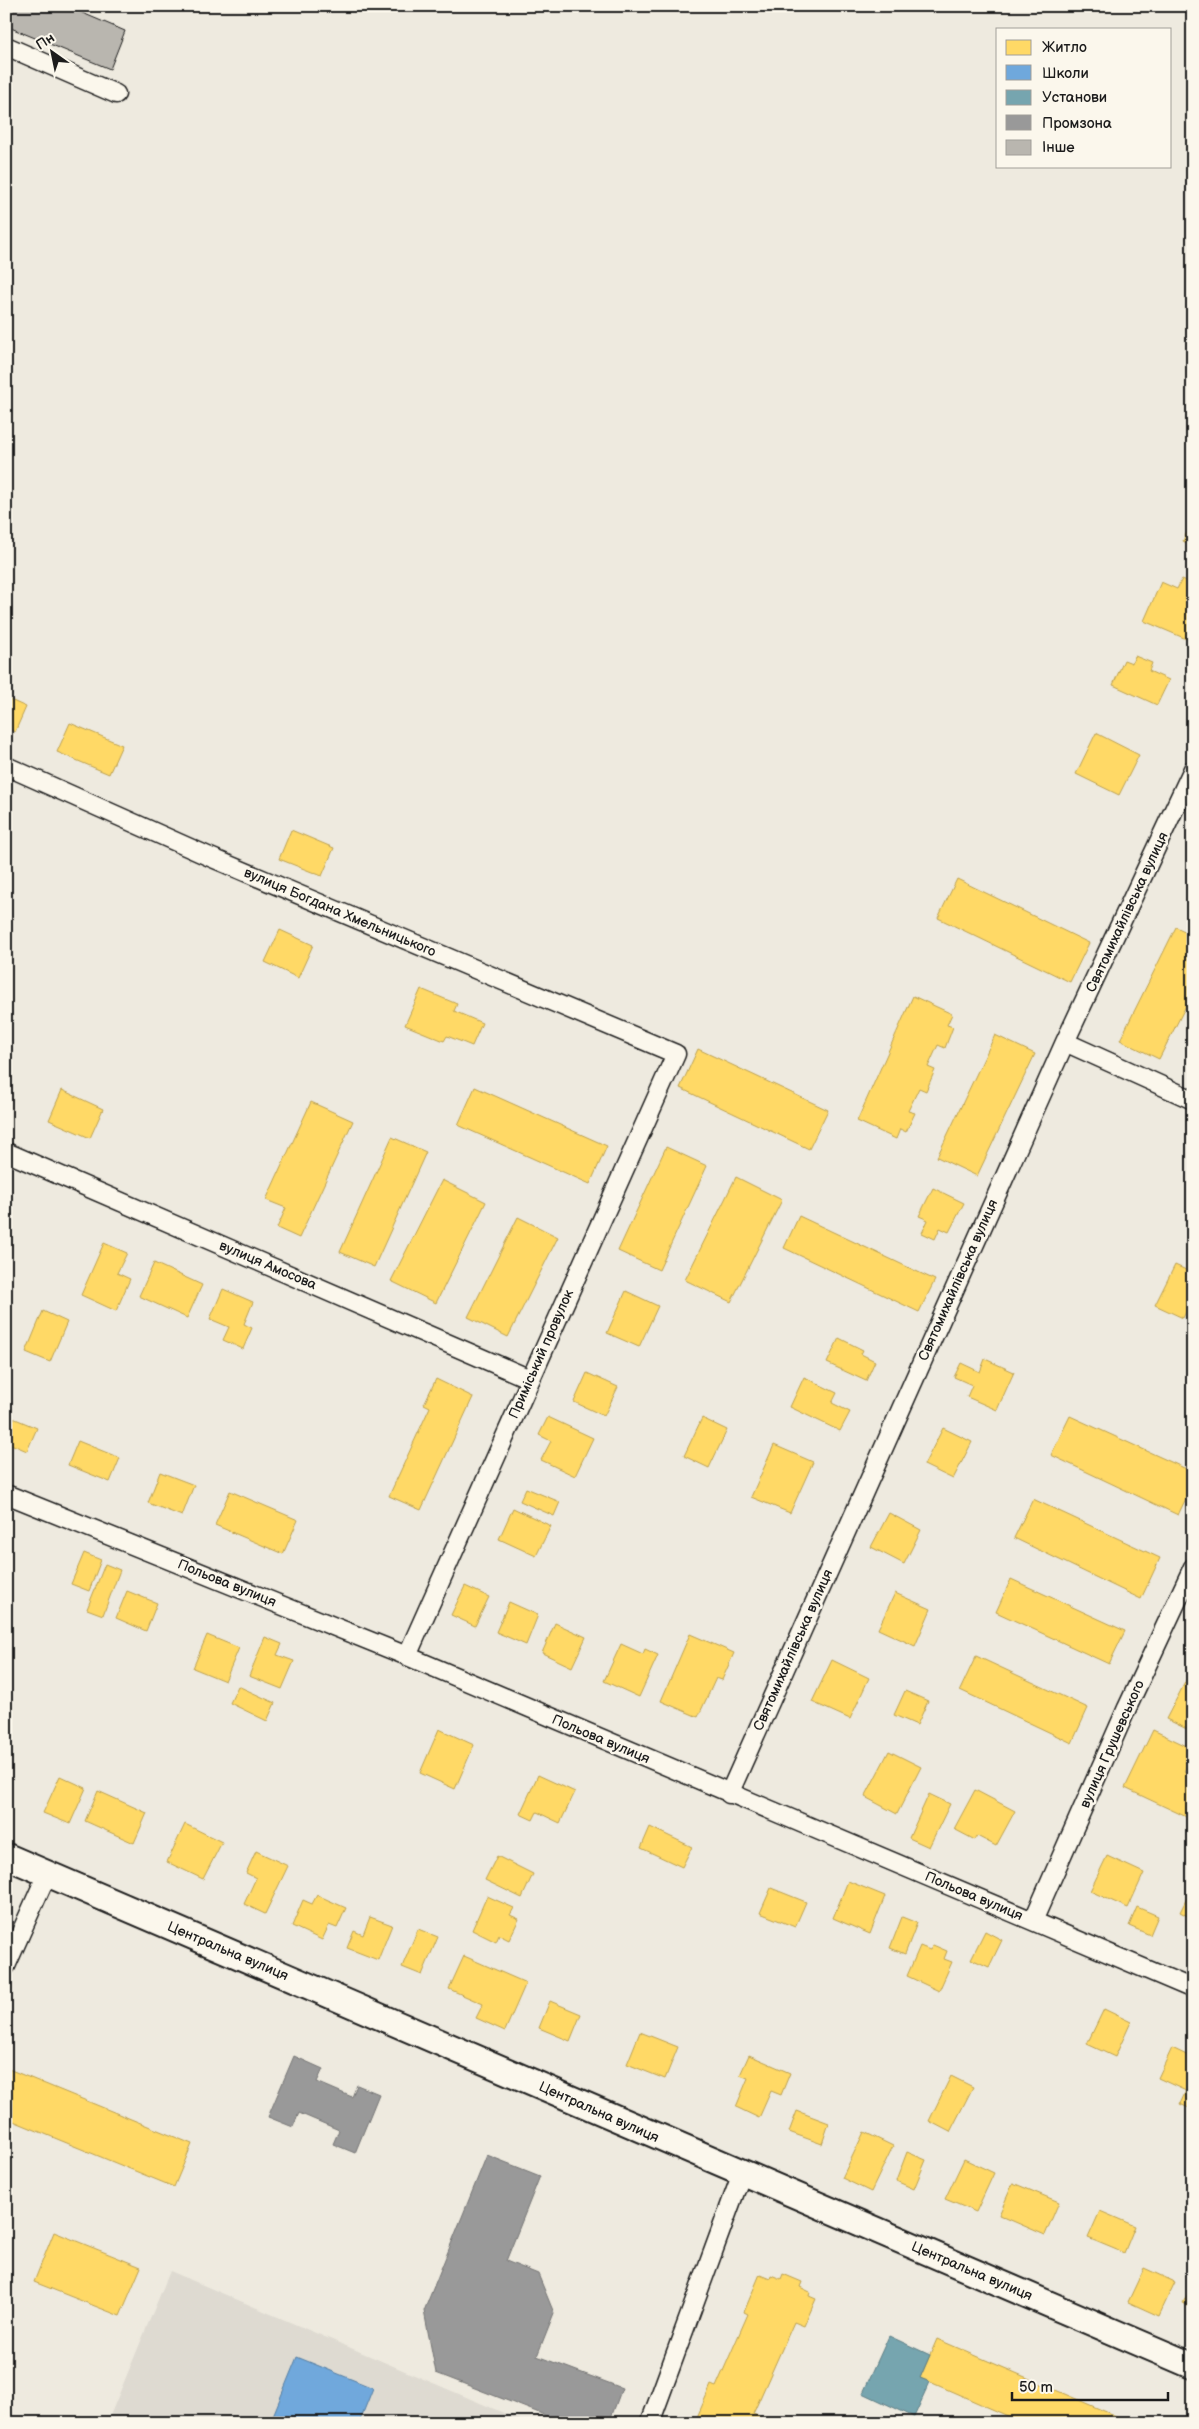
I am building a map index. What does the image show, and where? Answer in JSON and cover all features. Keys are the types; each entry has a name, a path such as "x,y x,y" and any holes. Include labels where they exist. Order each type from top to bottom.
{"main road":[{"name":"Центральна вулиця","path":"6,1856 1193,2366"}],"street":[{"path":"6,46 116,94"},
{"name":"вулиця Богдана Хмельницького","path":"6,766 210,857 676,1054"},
{"name":"Святомихайлівська вулиця","path":"729,1794 1065,1042 1193,769"},
{"path":"1065,1042 1193,1100"},
{"name":"Приміський провулок","path":"407,1656 676,1054"},
{"name":"вулиця Амосова","path":"6,1152 530,1379"},
{"name":"Польова вулиця","path":"6,1494 407,1656 1193,1989"},
{"name":"вулиця Грушевського","path":"1033,1921 1127,1708 1193,1568"},
{"path":"6,1966 47,1874"},
{"path":"650,2423 742,2173"}],"shaded area":[{"path":"170,2271 527,2423 107,2423"}],"building: Житло":[{"path":"1193,519 1193,546 1183,541"},
{"path":"1182,579 1193,583 1193,636 1191,641 1144,621 1161,582 1177,589"},
{"path":"1135,656 1152,663 1149,671 1169,680 1157,705 1113,685 1124,660 1132,663"},
{"path":"6,698 26,707 15,732 6,728"},
{"path":"70,723 122,745 109,774 57,752"},
{"path":"1096,733 1139,755 1119,795 1076,774"},
{"path":"291,830 334,848 322,876 279,859"},
{"path":"957,879 1089,943 1070,982 938,918"},
{"path":"1176,927 1193,935 1193,992 1159,1059 1120,1040"},
{"path":"280,930 313,945 298,978 265,962"},
{"path":"421,989 457,1004 454,1011 482,1023 472,1046 447,1036 444,1041 405,1025"},
{"path":"913,996 952,1014 947,1025 953,1027 945,1048 938,1045 928,1067 935,1070 926,1091 919,1088 908,1111 915,1113 906,1132 900,1129 896,1139 857,1121"},
{"path":"995,1035 1035,1054 977,1176 937,1157"},
{"path":"698,1049 828,1110 809,1149 680,1088"},
{"path":"475,1087 607,1146 590,1184 458,1125"},
{"path":"62,1090 103,1109 90,1138 49,1120"},
{"path":"311,1102 353,1121 299,1238 277,1228 286,1208 266,1200"},
{"path":"392,1137 426,1152 374,1267 340,1252"},
{"path":"666,1147 707,1166 659,1270 618,1251"},
{"path":"736,1177 782,1200 731,1302 685,1280"},
{"path":"442,1180 486,1202 436,1303 391,1281"},
{"path":"933,1188 964,1203 949,1232 940,1228 935,1239 922,1233 928,1220 919,1216"},
{"path":"799,1216 935,1280 919,1312 784,1248"},
{"path":"518,1217 558,1237 508,1337 468,1317"},
{"path":"104,1243 127,1253 117,1273 130,1279 116,1311 81,1295"},
{"path":"154,1263 202,1285 187,1318 139,1296"},
{"path":"1175,1265 1193,1273 1193,1298 1183,1318 1155,1305"},
{"path":"223,1289 253,1302 244,1324 252,1328 243,1349 223,1340 229,1327 210,1319"},
{"path":"626,1291 658,1306 639,1347 607,1333"},
{"path":"43,1311 67,1322 50,1362 26,1352"},
{"path":"839,1338 863,1350 861,1354 875,1361 866,1381 827,1363"},
{"path":"985,1359 1014,1372 997,1410 967,1397 972,1385 954,1377 961,1363 980,1372"},
{"path":"587,1373 618,1387 604,1416 574,1402"},
{"path":"804,1377 837,1393 832,1403 850,1412 840,1431 790,1407"},
{"path":"436,1379 473,1397 421,1510 389,1496 430,1407 424,1404"},
{"path":"1070,1416 1193,1472 1193,1484 1178,1515 1051,1455"},
{"path":"548,1417 593,1438 575,1476 541,1460 551,1441 539,1435"},
{"path":"13,1418 37,1428 27,1451 6,1442 6,1434"},
{"path":"702,1418 727,1430 709,1468 684,1456"},
{"path":"943,1428 972,1442 953,1479 924,1465"},
{"path":"78,1441 120,1458 110,1482 68,1465"},
{"path":"774,1445 813,1462 790,1513 751,1497"},
{"path":"160,1472 194,1485 182,1516 148,1503"},
{"path":"526,1488 560,1502 554,1516 520,1501"},
{"path":"230,1491 298,1520 283,1554 215,1525"},
{"path":"1033,1499 1160,1558 1141,1599 1014,1538"},
{"path":"513,1508 551,1526 536,1556 499,1539"},
{"path":"889,1513 921,1530 904,1564 871,1547"},
{"path":"84,1553 101,1560 89,1591 71,1584"},
{"path":"105,1564 120,1570 103,1615 87,1609"},
{"path":"1011,1579 1125,1631 1109,1664 996,1612"},
{"path":"465,1586 489,1597 475,1626 451,1615"},
{"path":"127,1591 157,1603 146,1631 116,1618"},
{"path":"895,1593 931,1609 915,1646 878,1629"},
{"path":"509,1602 538,1615 526,1645 496,1632"},
{"path":"555,1623 586,1637 572,1667 542,1653"},
{"path":"690,1634 734,1653 722,1680 716,1678 698,1717 661,1701"},
{"path":"207,1635 239,1648 225,1681 193,1668"},
{"path":"265,1637 282,1644 277,1655 294,1661 282,1689 249,1676"},
{"path":"621,1644 643,1654 645,1649 658,1655 639,1697 604,1681"},
{"path":"976,1656 1088,1708 1072,1743 960,1690"},
{"path":"832,1660 869,1678 850,1719 812,1702"},
{"path":"1193,1667 1193,1732 1166,1719"},
{"path":"238,1686 275,1703 267,1721 230,1703"},
{"path":"905,1691 928,1701 917,1725 894,1715"},
{"path":"439,1729 474,1745 455,1789 420,1773"},
{"path":"1153,1730 1193,1749 1184,1772 1193,1776 1193,1820 1125,1788"},
{"path":"889,1751 921,1767 897,1814 865,1797"},
{"path":"538,1775 575,1792 560,1823 537,1812 533,1820 520,1814"},
{"path":"60,1776 86,1788 70,1824 43,1813"},
{"path":"975,1790 1015,1811 996,1846 977,1836 975,1840 954,1829"},
{"path":"98,1791 147,1813 134,1843 85,1821"},
{"path":"929,1794 950,1804 929,1847 909,1838"},
{"path":"185,1824 222,1842 203,1879 167,1862"},
{"path":"650,1827 692,1847 682,1867 641,1848"},
{"path":"256,1851 288,1866 265,1914 244,1904 256,1878 246,1873"},
{"path":"497,1856 533,1874 522,1898 485,1880"},
{"path":"1107,1856 1144,1873 1128,1908 1090,1891"},
{"path":"848,1881 885,1896 870,1934 833,1918"},
{"path":"1193,1886 1193,1919 1180,1912"},
{"path":"771,1888 806,1902 795,1927 760,1913"},
{"path":"317,1895 346,1908 337,1928 329,1925 322,1940 292,1926 303,1900 312,1904"},
{"path":"487,1896 514,1908 510,1915 519,1919 509,1940 499,1935 496,1942 472,1930"},
{"path":"1137,1907 1158,1916 1150,1935 1129,1926"},
{"path":"370,1917 392,1925 378,1960 347,1948 354,1931 363,1935"},
{"path":"902,1917 917,1923 905,1954 890,1948"},
{"path":"418,1929 438,1937 422,1975 402,1967"},
{"path":"985,1931 1002,1940 989,1967 971,1959"},
{"path":"933,1945 947,1951 944,1959 952,1962 939,1991 907,1976 920,1946 930,1950"},
{"path":"464,1956 526,1983 505,2031 476,2018 483,2004 449,1989"},
{"path":"550,2001 581,2014 570,2041 539,2028"},
{"path":"1104,2009 1131,2022 1115,2057 1087,2044"},
{"path":"640,2032 678,2047 665,2079 627,2064"},
{"path":"1172,2048 1193,2058 1193,2110 1180,2104 1186,2091 1158,2078"},
{"path":"749,2055 790,2073 781,2095 771,2091 759,2118 736,2107 748,2078 740,2075"},
{"path":"6,2068 192,2144 174,2187 6,2118"},
{"path":"951,2076 973,2087 950,2132 929,2121"},
{"path":"797,2111 829,2123 822,2144 789,2132"},
{"path":"864,2132 893,2146 871,2192 842,2178"},
{"path":"907,2152 926,2160 914,2189 896,2181"},
{"path":"964,2159 994,2173 976,2212 945,2199"},
{"path":"1013,2183 1059,2202 1045,2235 999,2215"},
{"path":"1100,2211 1135,2226 1124,2253 1088,2238"},
{"path":"54,2232 141,2267 120,2316 34,2282"},
{"path":"1144,2268 1175,2282 1159,2316 1128,2302"},
{"path":"760,2274 770,2278 771,2275 781,2279 783,2274 802,2282 800,2287 810,2292 809,2296 816,2299 804,2326 794,2322 753,2414 763,2418 762,2423 695,2422 711,2385 716,2387 748,2314 744,2312"},
{"path":"1193,2284 1193,2308 1183,2303"},
{"path":"937,2339 1132,2423 1024,2423 920,2378"}],"building: Школи":[{"path":"297,2357 373,2388 359,2423 270,2423"}],"building: Установи":[{"path":"889,2336 930,2355 920,2378 930,2382 914,2417 863,2393"}],"building: Промзона":[{"path":"294,2056 323,2069 317,2082 352,2097 357,2085 379,2094 355,2153 333,2144 339,2130 299,2113 293,2127 268,2117"},
{"path":"487,2155 540,2176 506,2261 538,2274 554,2313 537,2356 622,2388 609,2423 565,2423 436,2373 424,2311"}],"building: Інше":[{"path":"6,6 66,6 125,31 110,69 6,26"}]}
